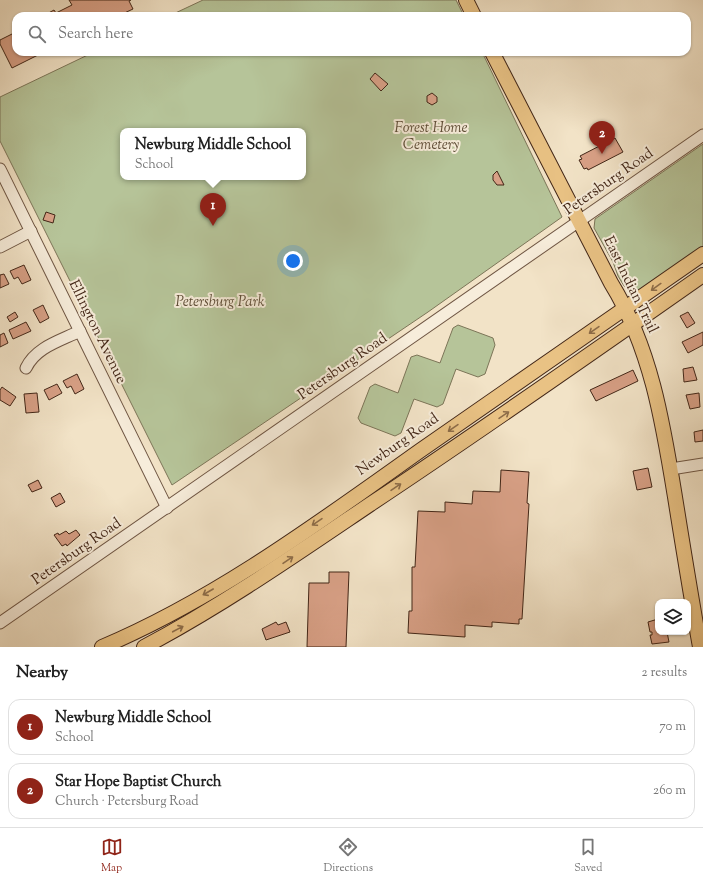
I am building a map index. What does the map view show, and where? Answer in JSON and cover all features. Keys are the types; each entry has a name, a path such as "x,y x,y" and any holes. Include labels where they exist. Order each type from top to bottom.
{"main road":[{"path":"466,0 472,12"},
{"name":"East Indian Trail","path":"494,56 611,283 626,307 650,369 671,469 700,647"},
{"name":"Newburg Road","path":"102,647 161,619 255,563 355,497 703,254"},
{"path":"144,647 184,626 269,574 513,409 703,275"}],"street":[{"name":"Petersburg Road","path":"0,624 703,135"},
{"name":"Ellington Avenue","path":"0,169 167,508"},
{"path":"0,247 31,231"},
{"path":"26,368 31,358 40,350 80,331"},
{"path":"671,469 703,464"}],"green space":[{"path":"203,0 456,0 462,12 178,12"},
{"name":"Petersburg Park","path":"86,56 484,56 562,217 428,312 172,485 0,141 0,97"},
{"path":"703,144 703,248 636,293 624,286 618,276 613,262 594,228 595,219"},
{"path":"458,325 493,338 495,345 485,374 478,377 456,369 443,404 437,407 414,399 401,433 395,436 361,423 358,418 370,387 375,384 398,393 411,357 417,355 440,363 453,328"}],"building":[{"path":"69,0 131,0 129,1 133,9 127,12 58,12 72,5"},
{"path":"12,34 12,56 36,56 12,68 0,44 0,40"},
{"path":"375,73 388,84 381,91 370,79"},
{"path":"432,93 437,97 437,102 432,105 427,102 427,96"},
{"path":"615,138 623,152 588,170 587,168 584,169 579,160 582,159 580,156"},
{"path":"497,171 504,185 497,185 493,180 493,175"},
{"path":"46,212 55,215 53,223 43,220"},
{"path":"24,265 31,280 22,284 18,277 14,279 10,271"},
{"path":"4,274 9,284 0,288 0,275"},
{"path":"43,305 49,318 40,323 33,310"},
{"path":"15,312 18,317 10,322 7,317"},
{"path":"688,312 695,323 687,328 680,316"},
{"path":"26,322 31,331 13,339 9,330"},
{"path":"703,332 703,345 688,353 682,342"},
{"path":"4,333 8,343 0,347 0,335"},
{"path":"693,367 697,380 684,382 683,369"},
{"path":"633,370 638,381 596,401 590,390"},
{"path":"77,374 84,389 75,394 71,386 67,388 63,381"},
{"path":"57,384 62,393 49,400 44,390"},
{"path":"2,387 16,397 10,406 0,400 0,390"},
{"path":"37,393 39,412 26,413 24,394"},
{"path":"699,393 700,407 690,409 686,395"},
{"path":"703,430 703,441 695,442 694,432"},
{"path":"648,468 652,487 637,490 633,471"},
{"path":"501,470 529,472 527,503 529,504 522,619 519,619 519,624 492,622 492,627 465,625 465,637 408,633 409,611 412,611 412,567 415,567 418,511 445,512 445,502 472,504 473,491 500,492"},
{"path":"38,480 42,488 32,492 28,485"},
{"path":"60,493 65,502 56,507 51,498"},
{"path":"76,530 80,535 67,546 66,544 62,546 54,535 58,533 59,535 66,531 69,534"},
{"path":"329,572 349,572 346,647 307,647 309,583 329,583"},
{"path":"655,620 655,635 668,635 669,642 652,644 650,635 652,635 652,632 650,632 648,622"},
{"path":"276,622 278,625 286,622 290,632 266,640 262,629"}],"place":[{"name":"Star Hope Baptist Church","path":"602,154"},
{"name":"Newburg Middle School","path":"213,226"}],"park label":[{"name":"Forest Home Cemetery","path":"431,136"}]}
